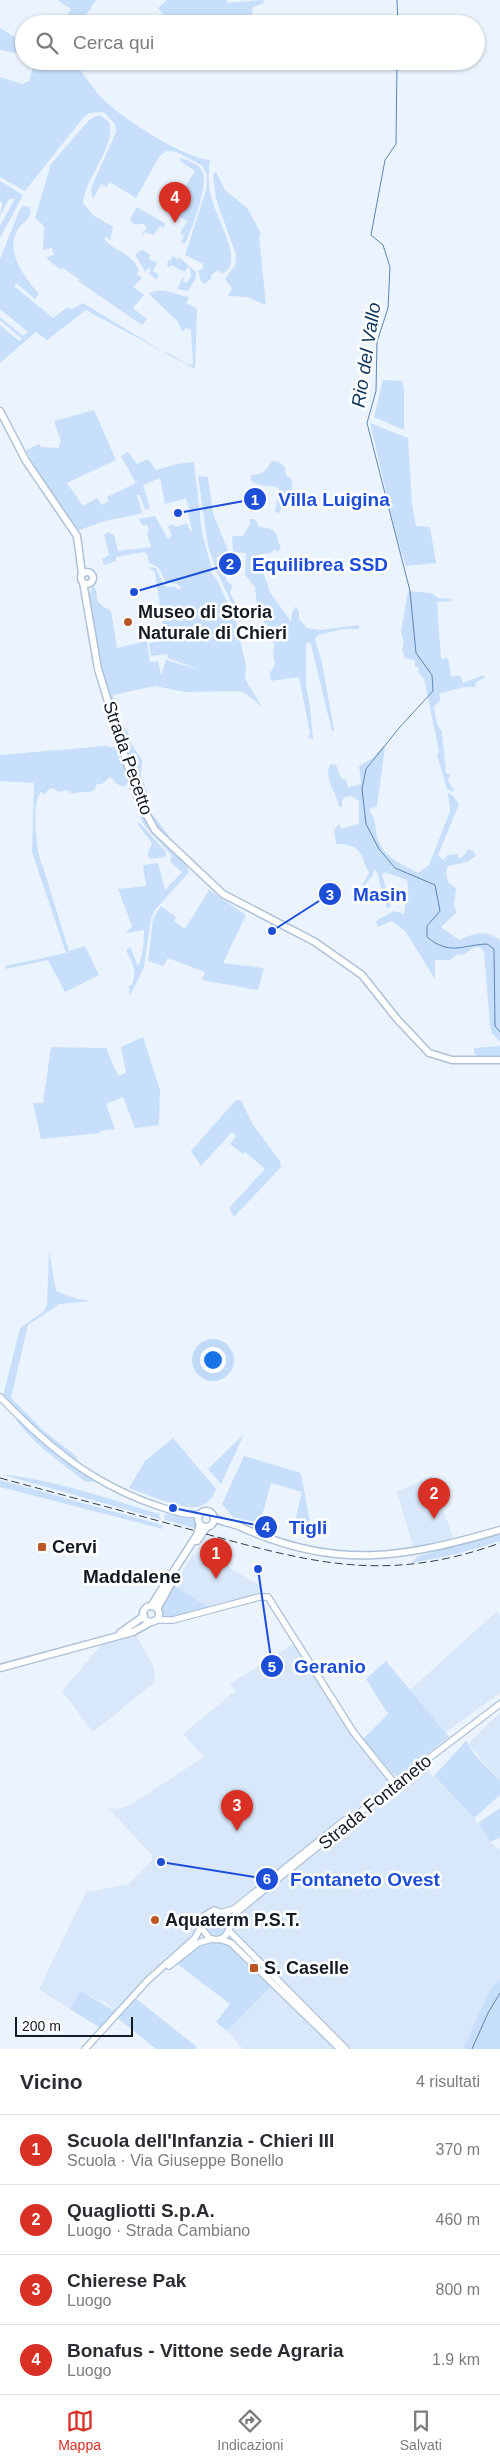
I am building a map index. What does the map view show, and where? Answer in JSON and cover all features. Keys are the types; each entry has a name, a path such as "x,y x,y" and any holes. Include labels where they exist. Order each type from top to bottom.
{"main road":[{"name":"Strada Pecetto","path":"0,411 26,461 76,536 86,578 86,599 94,658 138,799 148,820 165,840 223,894 324,948 364,977 397,1019 429,1053 452,1060 500,1060"},
{"path":"0,1668 140,1629 154,1614 205,1521 227,1524 316,1552 364,1556 421,1552 500,1530"},
{"path":"144,1616 145,1609 154,1614"},
{"path":"117,1635 144,1616 154,1614"}],"street":[{"path":"0,1397 42,1440 97,1480 144,1503 190,1515 205,1521"},
{"path":"154,1614 166,1621 259,1597 268,1597 351,1729 395,1784"},
{"name":"Strada Fontaneto","path":"230,1923 237,1912 395,1784 500,1704"},
{"path":"340,2049 231,1943 205,1935 202,1920 214,1910 222,1912 234,1909 344,1820 360,1813"},
{"path":"222,1912 230,1923 229,1931"},
{"path":"85,2049 142,1987 195,1938 202,1927"},
{"path":"142,1987 198,1943 216,1939 229,1931"},
{"path":"229,1931 346,2049"}],"shaded area":[{"path":"57,0 96,0 86,15 67,15 71,9"},
{"path":"167,0 226,0 228,3 263,0 264,3 253,7 252,15 163,15 158,8"},
{"path":"0,28 15,37 15,53 0,50"},
{"path":"32,70 80,70 113,108 139,127 185,152 210,160 209,180 211,194 231,255 231,263 228,270 222,274 218,270 204,284 198,271 203,269 203,264 185,255 206,190 207,176 203,166 177,152 166,151 159,157 136,198 110,182 107,187 101,184 93,199 92,186 116,132 115,124 104,112 89,113 83,118 25,191 0,177 0,77 22,84 29,81"},
{"path":"101,116 109,122 109,141 89,183 83,203 93,215 113,227 110,241 107,237 104,238 107,243 131,259 139,270 137,274 142,278 133,287 144,295 133,308 147,319 142,325 78,281 79,279 63,268 61,270 46,258 54,254 52,248 43,250 44,226 35,218 51,164 89,120"},
{"path":"181,158 199,167 202,170 204,179 198,209 185,244 181,242 184,236 180,233 187,221 170,211 195,171 180,161"},
{"path":"216,172 225,190 248,209 261,234 259,236 266,305 247,297 228,296 232,288 225,279 235,265 236,255 216,199 213,174"},
{"path":"0,181 23,195 0,238 0,226 15,199 9,199 0,216 2,203 0,201"},
{"path":"23,206 29,207 31,213 20,226 14,239 15,257 28,281 39,294 35,299 16,283 14,286 53,318 68,307 72,309 83,303 164,352 193,365 191,330 186,328 182,332 178,322 149,294 164,291 189,297 186,303 197,309 195,369 86,310 47,340 36,332 0,363 0,325 19,341 22,339 0,320 0,317 23,336 28,332 0,309 0,259 20,209"},
{"path":"137,207 166,224 163,228 160,226 154,235 144,232 142,237 142,232 147,229 144,224 133,224 130,219"},
{"path":"142,250 151,255 149,259 157,263 153,271 159,275 157,279 149,274 151,270 148,268 145,272 135,254"},
{"path":"173,256 177,259 179,257 196,272 196,278 188,291 177,289 183,277 185,278 183,281 187,283 191,276 190,269 188,267 185,272 171,265 170,267 167,266 168,260 170,261"},
{"path":"383,380 402,381 404,389 404,430 374,417"},
{"path":"94,410 116,460 67,483 83,506 97,498 102,505 109,501 107,497 136,483 121,456 128,452 137,464 148,459 156,470 176,464 194,462 202,533 212,569 211,573 216,578 236,621 246,666 245,679 262,707 245,693 237,691 185,692 155,686 113,695 121,721 130,735 129,740 142,760 141,776 149,796 148,802 152,814 179,849 178,851 155,825 139,798 100,668 87,600 93,585 100,604 111,611 117,648 147,641 150,662 158,661 161,675 166,660 200,670 168,658 167,654 151,656 149,643 165,640 155,572 148,567 156,568 164,586 176,587 178,590 182,588 177,584 166,582 158,567 149,563 147,554 144,552 116,557 116,561 104,565 102,559 109,555 104,534 109,532 114,535 118,551 151,547 147,534 149,530 147,525 142,525 139,519 155,516 168,539 172,536 168,526 173,524 176,527 187,523 190,531 192,531 188,512 190,511 186,498 165,504 160,478 143,485 150,508 145,510 140,495 137,495 142,512 140,514 105,521 77,531 41,479 26,450 39,444 41,447 58,448 61,441 54,421"},
{"path":"370,423 408,438 412,504 416,526 430,527 436,563 406,566 395,531"},
{"path":"271,461 279,462 285,467 286,475 292,480 291,497 287,506 282,507 279,513 275,512 279,488 251,481 251,475 263,472"},
{"path":"198,476 208,477 213,513 228,551 216,558 219,571 224,572 227,581 232,586 230,593 235,603 235,610 217,572 208,546"},
{"path":"250,519 255,519 259,527 273,530 277,535 278,543 281,546 278,552 275,549 271,553 260,554 258,558 270,592 291,622 292,613 296,606 299,612 299,619 307,628 320,630 359,625 359,629 343,629 318,635 315,639 322,663 334,730 332,732 311,644 308,642 306,644 306,686 313,739 307,737 310,734 299,677 271,681 270,673 275,664 273,651 275,644 271,641 273,629 264,623 265,613 257,609 255,587 245,575 246,553 233,552 232,536 243,536 250,524"},
{"path":"408,591 431,593 438,598 452,599 452,601 437,602 441,659 448,658 451,677 460,675 463,683 484,675 485,677 475,683 476,687 463,687 439,694 441,699 434,707 437,724 442,732 446,773 450,774 448,781 454,790 453,792 447,789 437,755 439,751 424,679 418,672 419,668 415,666 415,660 405,658 402,650 404,643 401,632"},
{"path":"105,746 117,748 121,756 118,759 123,762 129,782 124,787 115,783 110,777 102,784 97,784 94,791 91,792 72,794 67,790 58,792 53,788 49,789 44,795 41,792 36,806 35,817 40,861 69,951 85,946 99,975 65,992 48,960 6,969 5,966 66,953 32,852 34,783 0,781 0,755"},
{"path":"383,746 385,747 377,806 369,810 374,819 378,840 391,858 418,873 429,865 450,811 448,793 459,804 438,855 443,860 448,855 458,854 458,858 462,858 468,849 473,851 476,856 467,862 448,866 446,872 448,882 456,888 454,906 457,912 441,927 459,940 484,933 500,940 500,1042 492,1033 490,1026 484,952 480,947 475,947 463,955 458,954 450,960 435,960 435,979 405,931 392,921 378,927 376,921 394,911 404,914 408,889 407,880 384,872 382,874 391,906 387,909 377,872 374,869 373,875 364,886 362,885 369,873 359,851 351,846 336,844 334,830 338,825 340,825 341,829 359,824 359,801 351,796 345,797 342,801 342,807 339,807 328,774 331,764 336,765 341,778 346,780 348,787 361,784 359,766 373,758"},
{"path":"138,804 143,814 178,855 189,872 154,911 151,918 144,967 130,996 129,986 132,985 134,971 126,950 130,947 138,966 142,953 144,930 126,933 132,926 118,889 146,886 143,865 158,863 165,890 182,872 170,862 172,856 144,825 135,806"},
{"path":"139,822 166,852 165,857 151,859 147,856 152,843 138,825"},
{"path":"209,890 246,915 223,963 264,968 258,990 202,980 205,972 168,958 163,966 148,961 153,919 161,906 176,917 174,921 185,929"},
{"path":"143,1037 160,1090 159,1125 135,1128 123,1097 106,1104 115,1129 100,1131 100,1133 41,1139 33,1103 43,1103 51,1047 106,1048 118,1076 126,1073 121,1047"},
{"path":"500,1046 500,1057 480,1057 474,1053 474,1048"},
{"path":"236,1100 241,1100 253,1125 280,1161 281,1167 234,1217 229,1208 265,1169 245,1152 243,1154 230,1144 236,1136 232,1132 201,1166 191,1151"},
{"path":"49,1250 56,1291 77,1299 92,1301 60,1304 28,1325 11,1398 43,1430 77,1457 76,1462 44,1437 3,1396 20,1328 43,1312 47,1305"},
{"path":"15,1416 43,1442 96,1481 86,1482 57,1460 27,1433"},
{"path":"244,1434 221,1484 208,1469"},
{"path":"173,1438 216,1489 209,1500 201,1506 191,1507 174,1504 129,1488 145,1461"},
{"path":"244,1456 301,1473 312,1534 293,1530 302,1492 271,1483 260,1523 233,1517 222,1504"},
{"path":"0,1474 80,1490 159,1514 160,1519"},
{"path":"431,1476 454,1540 414,1549 397,1492"},
{"path":"0,1480 162,1525 163,1529 0,1487"},
{"path":"167,1513 193,1519 196,1522 197,1529 165,1520 164,1516"},
{"path":"500,1535 500,1541 489,1545 411,1563 418,1556"},
{"path":"202,1551 260,1586 259,1593 209,1608 177,1588 183,1580 180,1575 193,1555"},
{"path":"173,1585 209,1608 172,1618 164,1616 159,1609"},
{"path":"497,1611 500,1616 500,1693 445,1733 410,1690"},
{"path":"136,1635 154,1667 155,1682 93,1732 62,1691 102,1644"},
{"path":"296,1642 347,1728 395,1787 424,1767 474,1818 490,1842 500,1850 500,1979 490,1989 464,2049 243,2049 227,2031 267,1988 176,1962 134,1997 115,2016 115,2011 104,2001 101,2002 80,1991 70,2009 39,1989 86,1892 129,1884 152,1860 152,1855 108,1808 118,1809 130,1805 204,1757 183,1734 235,1691 230,1684"},
{"path":"386,1661 449,1737 400,1775 395,1776 362,1740 388,1714 366,1679"},
{"path":"500,1712 500,1781 468,1744"},
{"path":"466,1741 475,1755 500,1781 500,1795 474,1818 434,1776"},
{"path":"500,1808 500,1837 490,1842 478,1823"},
{"path":"217,1915 224,1918 227,1925 224,1932 217,1935 210,1932 207,1925 210,1918"},
{"path":"207,1942 228,1944 271,1986 227,2031 216,2022 230,2004 176,1963"},
{"path":"500,1979 500,2049 463,2049 490,1989"},
{"path":"80,1991 115,2011 100,2028 70,2009"},
{"path":"134,1997 197,2047 195,2049 156,2049 115,2016"}],"waterway":[{"name":"Rio del Vallo","path":"397,0 398,15"},
{"name":"Rio del Vallo","path":"397,70 396,144 385,160 371,235 383,245 390,267 388,308 377,342 376,391 367,423 410,591 416,653 432,675 433,691 399,728 366,769 362,789 366,824 379,849 395,868 435,885 440,911 427,926 427,937 435,943 449,948 487,944 494,949 495,1026 500,1032"},
{"name":"Rio del Vallo","path":"472,2049 488,2013 500,1993"}],"railway":[{"path":"0,1478 196,1531"},
{"path":"206,1534 282,1554 352,1565 387,1566 423,1563 460,1555 500,1543"}],"place":[{"name":"Bonafus - Vittone sede Agraria","path":"175,223"},
{"name":"Villa Luigina","path":"178,513"},
{"name":"Equilibrea SSD","path":"134,592"},
{"name":"Museo di Storia Naturale di Chieri","path":"128,622"},
{"name":"Masin","path":"272,931"},
{"name":"Tigli","path":"173,1508"},
{"name":"Quagliotti S.p.A.","path":"434,1519"},
{"name":"Cervi","path":"42,1547"},
{"name":"Geranio","path":"258,1569"},
{"name":"Scuola dell'Infanzia - Chieri III","path":"216,1579"},
{"name":"Chierese Pak","path":"237,1831"},
{"name":"Fontaneto Ovest","path":"161,1862"},
{"name":"Aquaterm P.S.T.","path":"155,1920"},
{"name":"S. Caselle","path":"254,1968"}],"district":[{"name":"Maddalene","path":"132,1576"}]}
